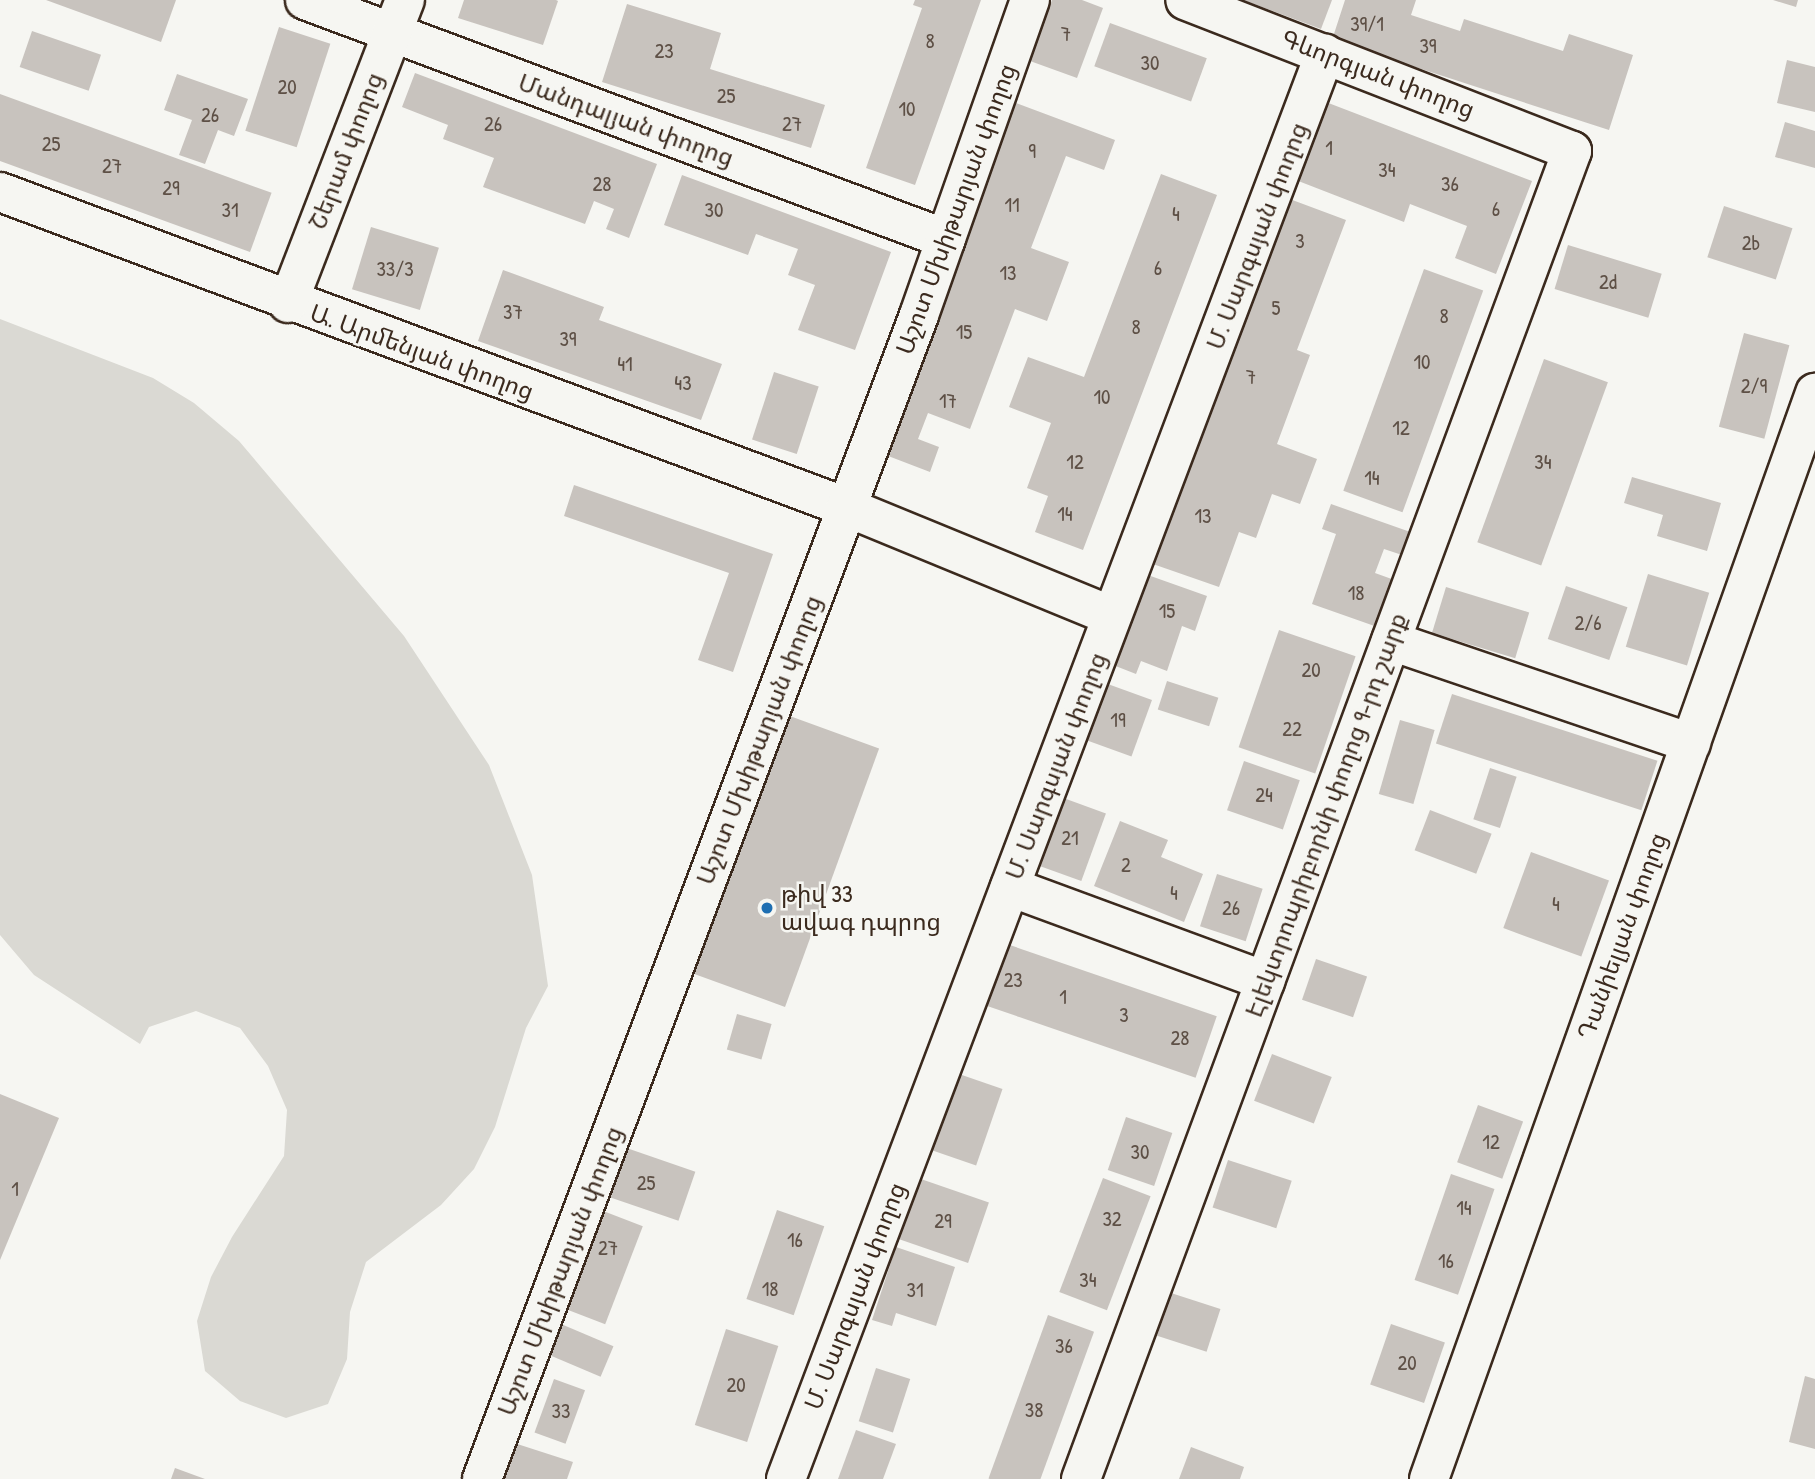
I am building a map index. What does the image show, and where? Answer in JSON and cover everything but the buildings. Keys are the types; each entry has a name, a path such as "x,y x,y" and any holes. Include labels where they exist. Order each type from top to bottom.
{"street":[{"name":"Մանդալյան փողոց","path":"305,0 399,16 946,239"},
{"name":"Աշոտ Մխիթարյան փողոց","path":"482,1479 946,239 1030,0"},
{"name":"Գևորգյան փողոց","path":"1185,0 1572,151"},
{"name":"Շերամ փողոց","path":"288,303 399,16"},
{"name":"Մ. Սարգսյան փողոց","path":"786,1479 1325,53"},
{"name":"Էլեկտրոպրիբորնի փողոց 9-րդ շարք","path":"1081,1479 1572,151"},
{"name":"Ա. Արմենյան փողոց","path":"0,192 288,303 846,507 1112,616"},
{"name":"Դանիելյան փողոց","path":"1429,1479 1815,393"},
{"path":"1391,641 1690,743"},
{"path":"1010,887 1265,981"}],"shaded area":[{"path":"0,319 153,378 194,403 239,441 404,636 489,765 532,875 548,986 526,1028 495,1127 474,1169 441,1205 366,1262 350,1312 347,1359 328,1404 286,1418 240,1401 205,1371 197,1321 211,1277 232,1237 284,1156 287,1110 268,1066 240,1028 196,1011 149,1027 140,1044 34,975 0,935"}],"place":[{"name":"թիվ 33 ավագ դպրոց","path":"767,908"}]}
